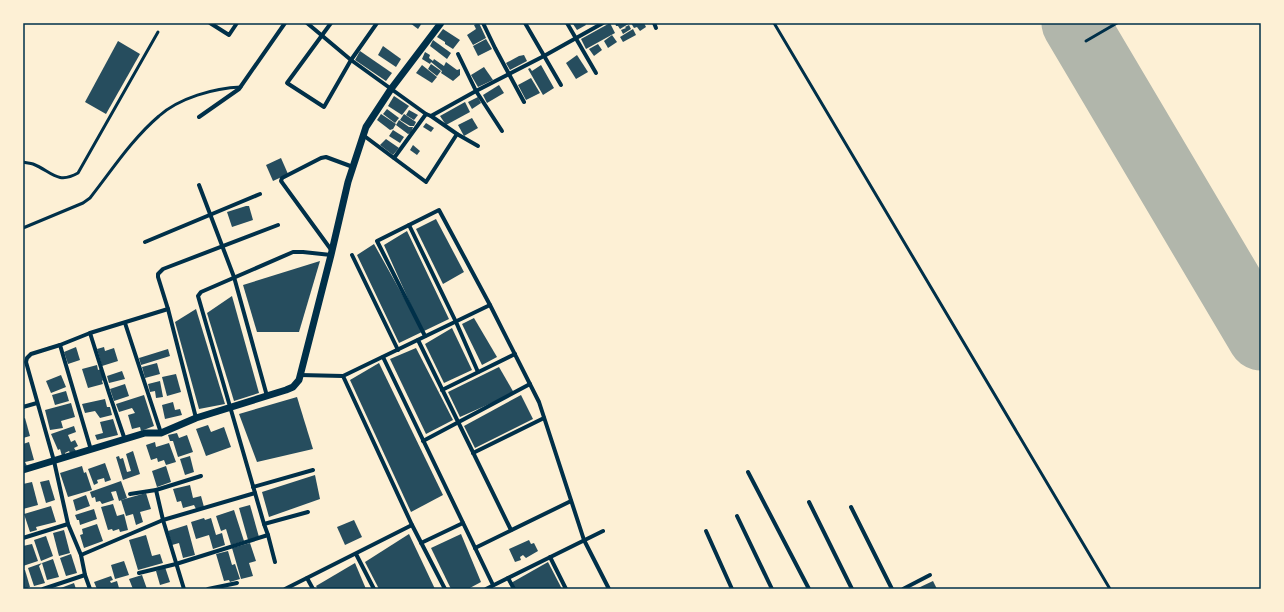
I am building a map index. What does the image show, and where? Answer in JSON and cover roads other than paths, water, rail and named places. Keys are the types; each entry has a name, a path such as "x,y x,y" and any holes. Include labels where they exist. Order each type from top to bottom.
{"street":[{"path":"210,23 229,35 238,23"},
{"path":"199,118 241,87 284,23"},
{"path":"307,23 351,60 426,114 478,146"},
{"path":"331,23 286,83 324,107 351,60 377,23"},
{"path":"23,470 145,433 161,433 196,418 293,387 299,380 332,253 348,182 366,127 391,88 441,23"},
{"path":"483,23 524,102"},
{"path":"525,23 561,85"},
{"path":"567,23 596,73"},
{"path":"431,116 603,23"},
{"path":"654,23 656,28"},
{"path":"458,54 476,91 502,131"},
{"path":"394,158 426,114"},
{"path":"363,135 426,182 457,134"},
{"path":"332,253 281,180 282,178 326,157 353,167"},
{"path":"199,186 234,277 267,396"},
{"path":"145,242 260,194"},
{"path":"425,336 377,241 439,210 490,305 539,402 584,540 609,589"},
{"path":"196,418 168,309 158,278 159,272 278,225"},
{"path":"409,225 456,322 478,372"},
{"path":"275,562 198,296 201,292 293,252 332,253"},
{"path":"352,255 398,350"},
{"path":"300,375 343,376 490,305"},
{"path":"90,589 84,575 81,555 68,524 54,461 26,362 27,358 31,354 60,345 90,333 168,309"},
{"path":"125,323 161,433"},
{"path":"90,333 126,440"},
{"path":"418,340 511,530"},
{"path":"60,345 91,450"},
{"path":"442,390 515,354"},
{"path":"383,357 493,585"},
{"path":"343,376 412,525 445,589"},
{"path":"423,441 530,384"},
{"path":"23,407 37,403"},
{"path":"473,453 544,418"},
{"path":"253,487 313,470"},
{"path":"748,472 809,589"},
{"path":"130,494 156,490 201,476"},
{"path":"156,490 163,520 184,589"},
{"path":"81,555 163,520 255,493"},
{"path":"475,548 571,501"},
{"path":"809,502 852,589"},
{"path":"851,507 892,589"},
{"path":"264,524 308,512"},
{"path":"737,516 772,589"},
{"path":"421,543 463,523"},
{"path":"23,538 68,524"},
{"path":"286,589 412,525"},
{"path":"486,589 603,531"},
{"path":"706,531 732,589"},
{"path":"139,573 176,564 268,535"},
{"path":"356,554 374,589"},
{"path":"550,557 566,589"},
{"path":"43,589 84,575"},
{"path":"903,589 930,575"},
{"path":"307,578 313,589"},
{"path":"508,578 514,589"},
{"path":"208,589 237,583"}],"lane":[{"path":"774,23 1110,589"},
{"path":"1086,40 1117,23"},
{"path":"23,162 32,164 56,177 61,178 73,176 78,173 158,32"},
{"path":"23,228 83,203 90,198 128,148 159,115 189,98 218,90 241,87"}]}
